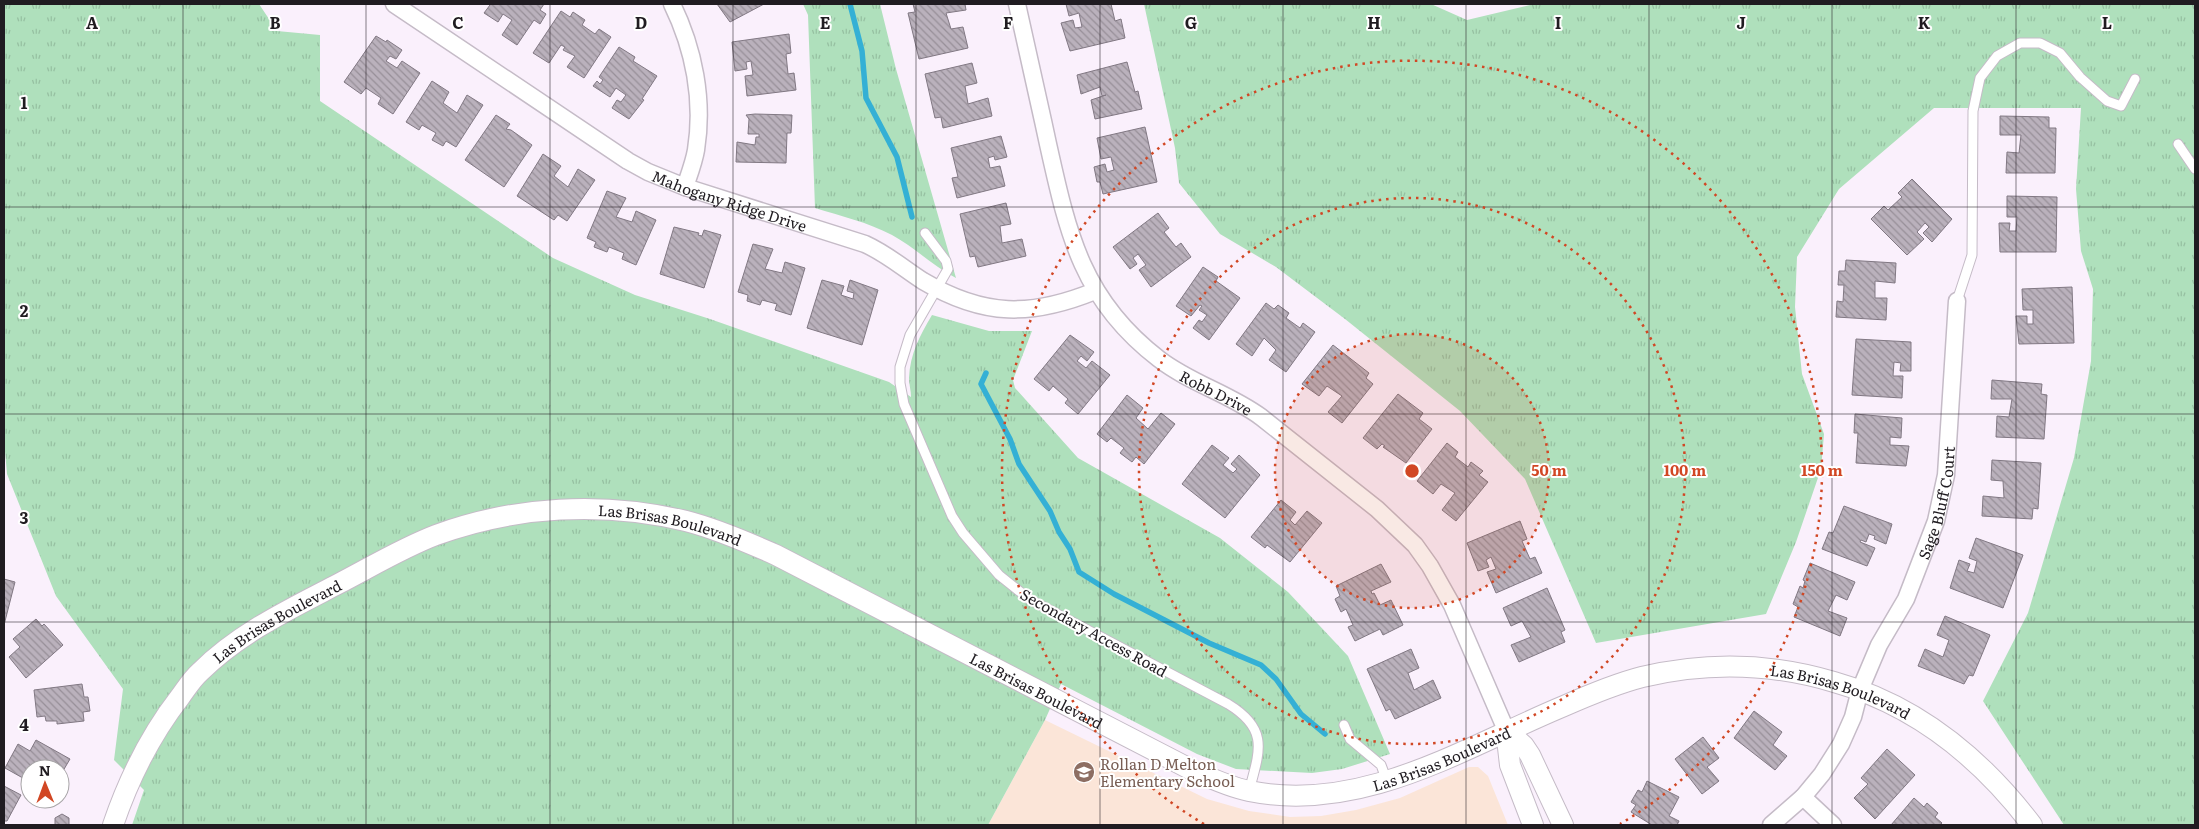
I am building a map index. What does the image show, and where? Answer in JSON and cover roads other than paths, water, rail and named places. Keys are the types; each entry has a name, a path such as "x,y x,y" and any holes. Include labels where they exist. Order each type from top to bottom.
{"street":[{"name":"Mahogany Ridge Drive","path":"394,4 628,161 648,172 685,187 865,244 887,254 936,288 968,302 1018,310 1054,306 1095,291"},
{"path":"672,4 690,48 697,86 698,129 696,152 685,187"},
{"name":"Robb Drive","path":"1017,4 1063,213 1079,258 1095,291 1125,329 1160,360 1248,407 1377,510 1415,545 1430,566 1452,605 1506,730 1510,765 1533,825"},
{"name":"Sage Bluff Court","path":"1771,825 1803,797 1822,774 1841,744 1853,717 1860,690 1879,645 1906,599 1936,521 1943,498 1946,475 1957,301"},
{"name":"Las Brisas Boulevard","path":"113,825 125,791 140,758 170,710 200,672 250,632 287,609 402,550 436,535 477,522 520,513 563,509 600,509 643,513 686,521 728,534 776,555 1192,770 1220,782 1249,791 1293,796 1323,796 1358,790 1404,776 1506,730 1605,689 1640,678 1680,670 1723,666 1768,668 1813,676 1860,690 1901,708 1936,730 1970,756 2000,785 2032,825"},
{"name":"Robb Drive","path":"1506,730 1524,746 1530,755 1562,825"},
{"path":"1803,797 1833,825"}],"lane":[{"path":"1957,301 1972,255 1972,111 1980,78 1997,56 2020,43 2040,43 2060,53 2080,77 2106,101 2121,106 2135,79"},
{"path":"2178,144 2195,169"},
{"name":"Secondary Access Road","path":"925,233 946,260 948,269 904,350 900,383 904,404 952,516 963,533 992,568 1029,599 1228,704 1248,718 1256,731 1258,745 1249,791"},
{"path":"1344,725 1350,738 1381,765 1387,781"}],"waterway":[{"path":"850,4 862,51 866,98 897,157 912,217"},
{"path":"986,373 981,384 1010,439 1019,464 1050,511 1059,532 1070,549 1079,572 1114,594 1209,643 1261,665 1276,679 1301,714 1325,734"}],"place":[{"name":"Rollan D Melton Elementary School","path":"1084,772"}]}
